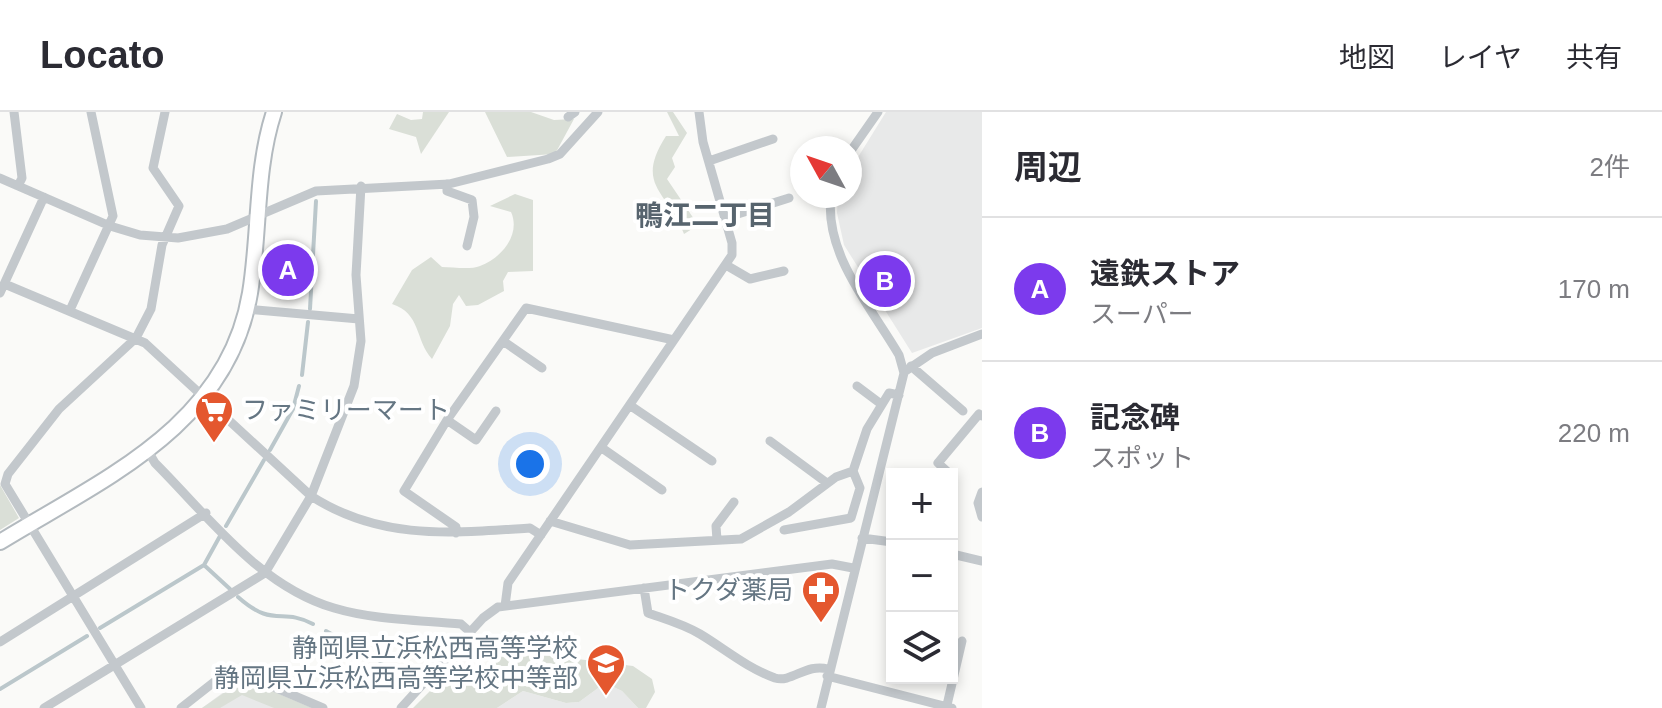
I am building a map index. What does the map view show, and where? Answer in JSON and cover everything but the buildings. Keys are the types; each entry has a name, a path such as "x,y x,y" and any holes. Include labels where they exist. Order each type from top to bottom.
{"street":[{"path":"14,112 22,178 18,186"},
{"path":"70,310 113,216 91,112"},
{"path":"141,708 7,489 3,477 59,409 136,338 154,302 166,238 179,206 153,168 165,112"},
{"path":"0,542 148,451 178,427 205,398 233,350 246,309 263,158 274,112"},
{"path":"0,178 110,226 166,238 215,233 310,192 361,186 447,184 555,157 598,112"},
{"path":"505,606 505,587 631,406 726,265 733,249 699,112"},
{"path":"861,136 878,112"},
{"path":"709,161 773,139"},
{"path":"447,184 452,195 472,200 474,217 467,246"},
{"path":"44,708 265,573 311,496 354,386 360,356 356,275 361,186"},
{"path":"44,197 3,289 70,310 136,338 311,496 336,511 378,527 421,533 530,528 541,535"},
{"path":"725,218 789,198"},
{"path":"831,208 832,230 838,252 907,369 963,411"},
{"path":"726,265 750,279 784,271"},
{"path":"456,533 456,527 404,491 447,420 526,308 674,340"},
{"path":"246,309 359,319"},
{"path":"821,708 853,568 907,369 942,348 982,334"},
{"path":"503,341 542,368"},
{"path":"857,386 881,404"},
{"path":"784,530 851,518 860,488 853,471 867,429 889,393 899,395"},
{"path":"631,406 712,461"},
{"path":"447,420 476,440 496,411"},
{"path":"943,468 938,463 979,414 982,416"},
{"path":"770,441 827,483"},
{"path":"602,448 662,490"},
{"path":"148,451 155,463 265,573 298,594 331,607 461,624 470,632"},
{"path":"550,521 630,545 741,539 757,532 827,483 853,471"},
{"path":"982,492 978,503 982,517"},
{"path":"717,540 716,526 734,502"},
{"path":"0,642 206,513"},
{"path":"862,538 886,541"},
{"path":"958,555 982,561"},
{"path":"401,708 487,613 505,606 832,564 853,568"},
{"path":"644,588 648,613 691,629 734,658 783,679 815,665 828,672 949,706 962,641"},
{"path":"181,708 223,675 236,671 323,708"}],"shaded area":[{"path":"423,112 449,112 421,154 416,137 389,129 397,114 411,120 422,119"},
{"path":"485,112 531,112 554,120 574,119 555,154 507,157"},
{"path":"667,112 673,112 687,133 672,158 675,167 667,179 694,219 692,229 684,234 653,178 657,153 666,136 679,136"},
{"path":"886,112 982,112 982,328 912,353 844,245 837,208 862,208 862,151"},
{"path":"515,194 533,200 533,271 508,272 503,281 504,291 478,305 466,306 459,295 453,304 450,326 432,359 413,320 392,304 412,270 431,257 442,267 466,268 480,266 496,257 508,244 513,220 511,212 490,206"},
{"path":"0,485 19,518 0,530"},
{"path":"506,650 633,666 652,679 655,692 646,708 638,708 622,691 605,683 579,702 566,703 523,691 497,708 413,708 439,682 482,672"},
{"path":"244,679 312,708 274,708 242,695 220,708 202,708"},
{"path":"240,680 312,708 202,708"},
{"name":"静岡県立浜松西高等学校 静岡県立浜松西高等学校中等部","path":"605,683 622,691 638,708 497,708 523,691 566,703 579,702"}],"waterway":[{"path":"310,309 316,201"},
{"path":"302,375 308,322"},
{"path":"270,450 293,409 299,386"},
{"path":"226,526 264,460"},
{"path":"100,628 204,565 220,536"},
{"path":"204,565 230,589"},
{"path":"238,597 260,612 302,619 313,624"},
{"path":"326,631 380,661 452,638"},
{"path":"0,689 87,636"}],"place":[{"name":"遠鉄ストア","path":"288,270"},
{"name":"記念碑","path":"885,281"},
{"name":"ファミリーマート","path":"214,444"},
{"name":"トクダ薬局","path":"821,624"},
{"name":"静岡県立浜松西高等学校 静岡県立浜松西高等学校中等部","path":"606,697"}],"district":[{"name":"鴨江二丁目","path":"705,215"}]}
